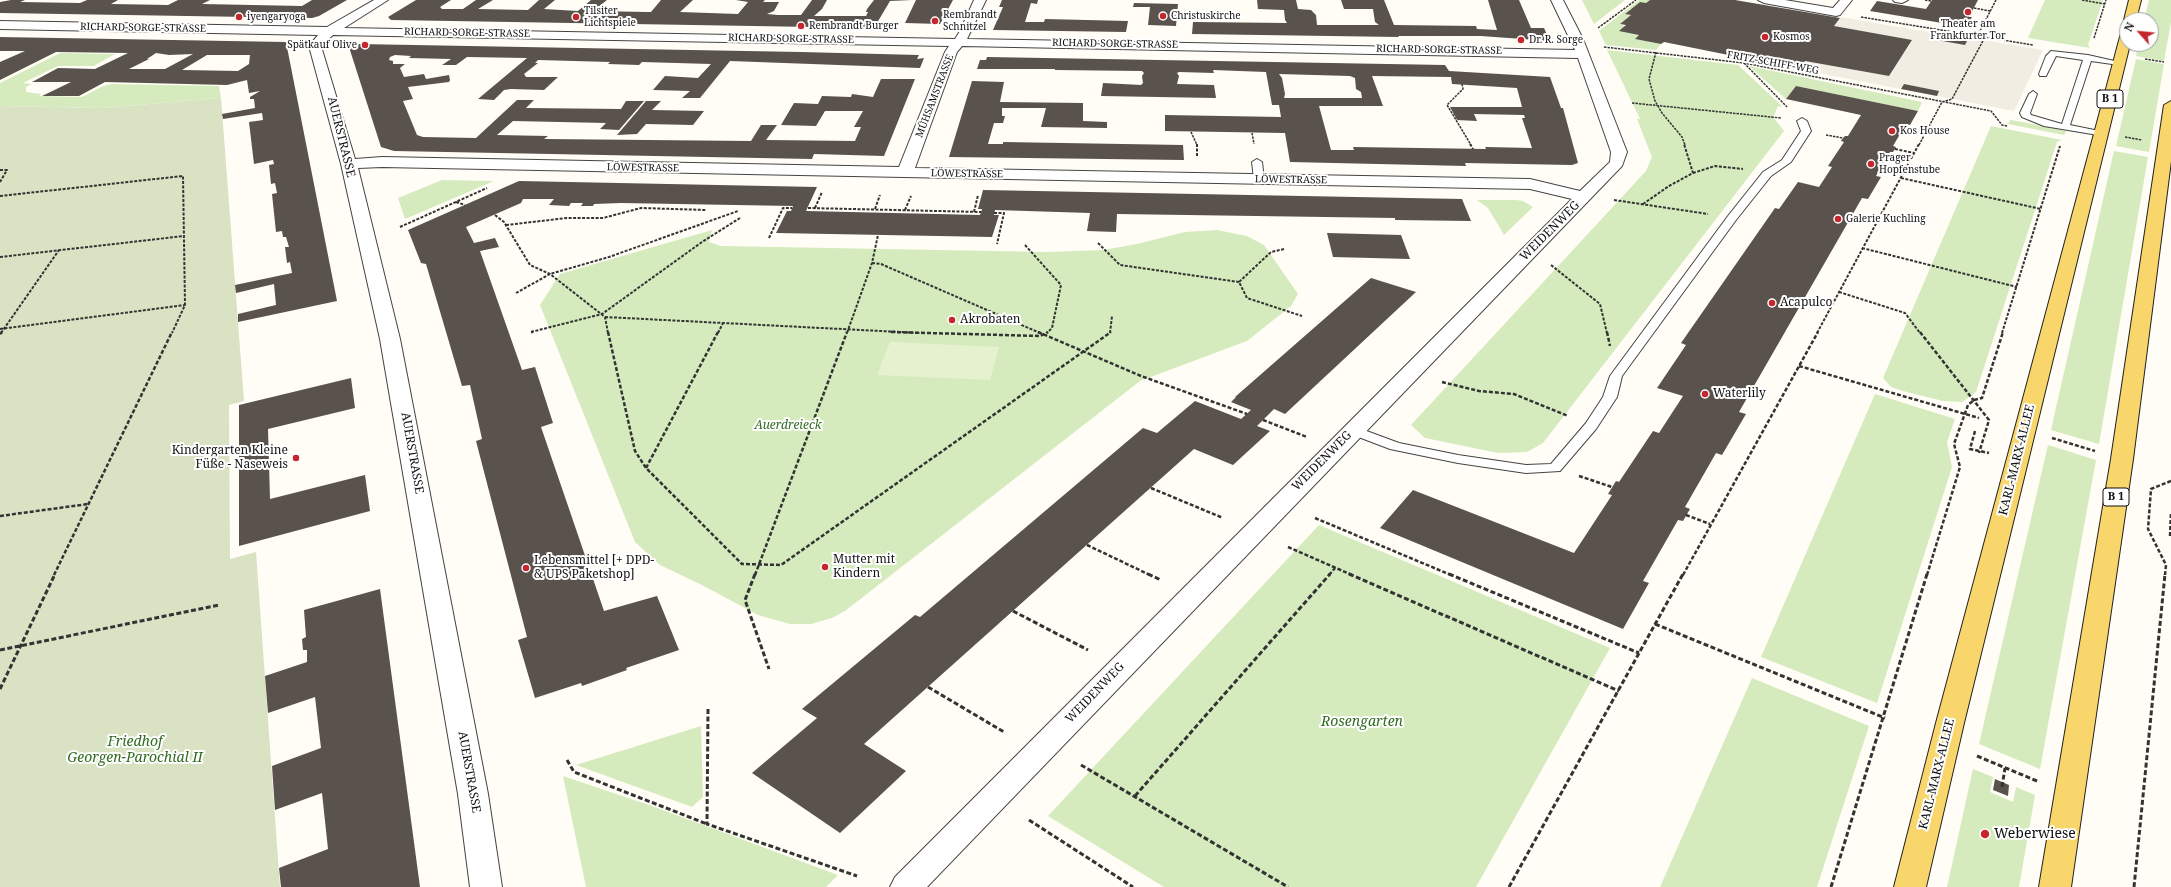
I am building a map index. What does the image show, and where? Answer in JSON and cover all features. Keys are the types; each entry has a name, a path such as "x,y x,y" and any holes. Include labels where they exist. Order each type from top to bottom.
{"main road":[{"path":"2132,12 2136,0"},
{"name":"KARL-MARX-ALLEE","path":"1910,887 1948,730 2110,135 2119,63 2122,52"},
{"name":"B 1","path":"2055,887 2122,459 2171,105"}],"street":[{"path":"330,31 382,0"},
{"name":"MÜHSAMSTRASSE","path":"905,173 951,52 966,32 980,0"},
{"name":"WEIDENWEG","path":"906,887 1353,430 1617,163 1618,152 1612,129 1583,54 1557,0"},
{"path":"1764,0 1836,12 1846,0"},
{"name":"RICHARD-SORGE-STRASSE","path":"0,24 1583,54"},
{"name":"AUERSTRASSE","path":"330,31 318,41 315,46 349,164 390,339 408,429 473,794 486,887"},
{"name":"LÖWESTRASSE","path":"349,164 364,162 1530,184 1584,197"}],"lane":[{"path":"2043,74 2050,56 2054,53 2088,57 2119,63"},
{"path":"2065,127 2088,57"},
{"path":"2033,94 2025,113 2027,118 2110,135"},
{"path":"1353,430 1395,446 1458,459 1526,469 1555,468 1591,426 1610,397 1616,376 1732,218 1767,174 1786,162 1806,131 1802,121"},
{"path":"1257,162 1259,179"}],"path":[{"path":"1596,28 1601,27 1636,0"},
{"path":"1922,0 1931,1"},
{"path":"1985,37 1979,33 1996,0"},
{"path":"2082,0 2105,4"},
{"path":"2088,57 2093,56 2095,49 2092,46 2106,0"},
{"path":"1974,8 1990,11"},
{"path":"1836,12 1985,37"},
{"path":"1509,887 1799,366 1942,102 1952,99 1985,37"},
{"name":"FRITZ-SCHIFF-WEG","path":"1600,46 1744,64 1942,102"},
{"path":"1656,52 1649,79 1656,104 1682,137 1693,173"},
{"path":"2143,59 2164,62"},
{"path":"1744,64 1802,121"},
{"path":"1462,84 1463,89 1447,106 1473,149"},
{"path":"1632,103 1656,104 1802,121"},
{"path":"1831,887 1960,467 1954,444 1968,405 1974,400 1982,398 2040,208 2062,143 2067,141 2071,132 2065,127"},
{"path":"1192,132 1197,143 1198,158"},
{"path":"2110,135 2142,140"},
{"path":"1895,149 1914,153"},
{"path":"1643,204 1669,186 1685,179 1693,173 1715,166 1747,170"},
{"path":"0,170 7,170 0,182"},
{"path":"0,196 183,176 185,305 88,504 0,690"},
{"path":"1901,178 2040,208"},
{"path":"400,227 488,187"},
{"path":"814,208 823,190"},
{"path":"905,210 912,192"},
{"path":"974,212 979,193"},
{"path":"1613,200 1732,218"},
{"path":"456,202 465,205"},
{"path":"506,225 566,218 603,218 641,208 706,210"},
{"path":"769,238 783,208 792,208"},
{"path":"808,208 981,212"},
{"path":"516,293 550,274 609,257 738,211"},
{"path":"994,213 1004,213 997,244"},
{"path":"495,215 506,225 530,265 550,274 605,317 635,451 646,468 742,564 759,566 781,565 1040,380 1111,332 1112,316"},
{"path":"532,332 602,314 702,242 740,218"},
{"path":"769,669 745,600 872,263 878,235"},
{"path":"0,257 184,236"},
{"path":"1098,243 1120,265 1239,282"},
{"path":"605,317 1033,336 1046,334 1052,328 1061,285 1025,245"},
{"path":"1862,248 2017,286"},
{"path":"1239,282 1271,252 1284,249"},
{"path":"0,334 59,250"},
{"path":"872,263 881,264 1085,350 1141,376 1246,414"},
{"path":"1551,266 1600,304 1616,376"},
{"path":"1239,282 1247,298 1258,303 1302,316"},
{"path":"1839,292 1905,313 1989,420 1979,452"},
{"path":"0,329 185,305"},
{"path":"646,468 723,323"},
{"path":"1799,366 1979,418"},
{"path":"1442,382 1479,391 1514,394 1591,426"},
{"path":"1263,420 1307,437"},
{"path":"1975,431 1970,449 1989,455 1991,449"},
{"path":"2050,437 2098,451"},
{"path":"1555,468 1612,487"},
{"path":"2134,887 2166,565 2148,529 2151,489 2171,481"},
{"path":"1151,488 1223,518"},
{"path":"0,516 88,504"},
{"path":"2170,536 2171,512"},
{"path":"1686,515 1710,524"},
{"path":"1315,518 1639,653"},
{"path":"1087,545 1160,580"},
{"path":"1288,547 1619,691"},
{"path":"1134,796 1335,568"},
{"path":"0,650 218,605"},
{"path":"1013,611 1088,650"},
{"path":"1655,624 1884,718"},
{"path":"928,687 1004,732"},
{"path":"707,824 708,709"},
{"path":"1977,756 2038,781"},
{"path":"567,760 574,772 707,824 857,876"},
{"path":"1081,765 1288,887"},
{"path":"2002,787 2005,768"},
{"path":"1028,820 1133,887"}],"green space":[{"path":"1582,0 1625,0 1594,24"},
{"path":"1639,0 1650,0 1646,3 1640,2 1625,14 1631,15 1620,24 1639,35 1635,39 1661,44 1656,50 1606,45 1599,31"},
{"path":"2045,0 2103,0 2088,45 2090,48 2028,38"},
{"path":"2149,0 2171,0 2171,22 2164,61 2136,56 2137,52 2159,52 2159,12 2146,12"},
{"path":"1607,50 1738,65 1783,107 1778,106 1773,117 1784,131 1543,443 1527,452 1498,453 1425,438 1411,425 1646,171 1652,157 1637,119 1640,119"},
{"path":"60,53 115,54 94,66 58,66 23,83 32,84 26,87 26,92 41,94 39,96 82,97 103,86 112,84 219,86 221,98 102,108 0,106 0,83"},
{"path":"2136,59 2164,64 2149,152 2116,146"},
{"path":"1749,66 1922,102 1918,111 1796,86 1786,99"},
{"name":"Friedhof Georgen-Parochial II","path":"221,98 244,401 229,405 230,559 256,552 280,887 0,887 0,106 102,108"},
{"path":"2010,120 2066,131 2064,135 2008,124"},
{"path":"1991,126 2062,140 2057,142 1976,392 1962,402 1943,401 1891,387 1883,378"},
{"path":"2114,151 2148,157 2099,444 2051,430"},
{"path":"442,180 494,181 405,219 398,198"},
{"path":"1477,200 1516,200 1523,201 1533,207 1504,235 1488,208"},
{"name":"Auerdreieck","path":"712,230 709,242 721,246 1048,252 1103,250 1137,244 1185,232 1217,230 1247,236 1264,245 1298,294 1291,306 1247,341 1140,381 845,611 832,618 811,624 790,624 758,615 702,585 660,565 635,542 540,305 560,274"},
{"path":"890,342 999,347 990,380 877,375"},
{"path":"1875,394 1955,419 1947,442 1952,467 1877,703 1761,657"},
{"path":"2048,445 2096,460 2040,769 1979,744"},
{"name":"Rosengarten","path":"1319,525 1610,648 1476,887 1164,887 1048,816"},
{"path":"1752,678 1869,726 1817,887 1660,887"},
{"path":"701,726 703,797 692,807 576,765"},
{"path":"1973,769 1993,777 1990,792 2013,802 2016,787 2035,795 2019,887 1947,887"},
{"path":"563,776 652,806 838,875 826,887 586,887"}],"shaded area":[{"path":"1841,17 2043,50 2014,111 1798,69 1805,61 1889,76 1912,41 1834,26"}],"building":[{"path":"25,0 20,2 80,3 87,0 118,0 111,4 168,5 178,0 210,0 202,4 302,6 312,0 347,0 319,16 312,18 0,13 0,2"},
{"path":"416,0 451,0 440,7 442,9 463,9 476,0 493,0 478,9 528,10 539,0 555,0 544,9 578,11 591,0 607,0 593,11 651,12 661,0 693,0 680,12 738,14 748,2 736,0 765,0 763,2 779,2 774,11 767,14 801,15 812,0 827,0 822,9 814,16 866,16 868,12 866,12 867,9 874,0 912,0 890,1 874,28 391,20 388,17"},
{"path":"916,0 953,0 940,24 905,23"},
{"path":"1002,0 1038,0 1037,4 1031,3 1025,22 1044,22 1045,19 1128,21 1126,32 993,30 1003,7 999,7"},
{"path":"1257,0 1296,0 1298,9 1311,10 1316,15 1317,25 1379,25 1375,22 1373,9 1344,9 1341,0 1384,0 1394,25 1476,26 1477,29 1497,30 1488,0 1519,0 1531,28 1544,28 1550,41 1481,36 1398,36 1399,37 1192,34 1193,22 1287,23 1285,20 1284,10 1258,9"},
{"name":"Kosmos","path":"1650,0 1735,0 1840,18 1834,26 1912,40 1889,76 1805,61 1798,69 1664,42 1661,44 1635,39 1639,35 1619,31 1626,25 1620,24 1631,15 1625,14 1640,2 1646,3"},
{"path":"1932,0 1978,0 1969,17 1972,17 1966,27 1870,11 1877,1 1926,9"},
{"name":"Christuskirche","path":"1134,3 1178,4 1176,26 1148,25 1150,7 1133,7"},
{"path":"1934,35 1967,41 1965,45 1931,39"},
{"path":"0,37 286,42 337,301 238,322 238,314 276,305 274,284 236,293 235,285 292,273 290,262 287,263 285,247 289,247 286,237 283,237 282,231 276,232 272,194 277,193 275,183 271,184 269,165 274,164 273,160 254,164 249,122 263,120 262,113 223,119 222,114 255,108 254,99 250,99 250,97 260,91 249,93 247,80 227,85 105,82 79,96 42,96 71,82 32,82 58,68 95,69 128,53 56,52 0,80 0,62 25,51 0,51","holes":["156,53 169,55 193,54 165,69 129,69 149,59 147,59","207,55 250,55 249,64 238,71 182,70"]},
{"path":"358,44 801,52 919,55 917,59 924,58 920,68 730,61 700,98 682,98 690,91 653,90 665,76 698,78 711,64 642,62 639,65 608,64 610,62 538,60 535,63 538,63 524,74 526,77 558,77 544,90 504,90 494,100 478,99 527,58 467,57 456,65 442,65 451,59 409,58 411,56 395,55 390,57 389,60 393,61 393,64 405,64 400,68 404,77 424,74 426,79 449,75 449,82 408,87 413,99 403,101 417,135 423,137 476,138 517,100 534,100 526,108 621,109 626,101 644,101 619,130 600,129 606,123 513,121 497,135 548,136 544,139 751,141 761,125 777,125 766,140 855,141 861,127 854,127 863,111 825,111 816,126 781,125 794,103 818,104 822,96 851,97 852,94 873,97 881,79 915,79 884,156 814,154 812,159 394,151 381,147 349,47"},
{"path":"987,57 1445,65 1449,71 1550,77 1561,108 1563,108 1578,163 1572,165 1465,163 1466,166 1290,162 1285,133 1165,131 1165,115 1281,117 1279,105 1272,105 1266,72 1213,70 1214,73 1177,73 1179,76 1177,84 1214,85 1216,98 1101,96 1103,83 1141,85 1143,83 1142,76 1144,73 1142,71 977,69 980,60 986,60","holes":["1279,74 1350,76 1355,78 1356,89 1361,92 1362,98 1284,98 1285,94 1282,78","1372,76 1451,77 1452,84 1517,88 1522,107 1450,107 1457,120 1477,121 1474,114 1524,115 1525,118 1522,118 1532,148 1485,147 1486,149 1353,147 1354,150 1331,150 1319,106 1383,106"]},
{"path":"972,81 1004,82 1000,102 1083,103 1083,121 1107,122 1107,128 1041,127 1046,108 1002,108 1002,116 1005,116 1003,123 994,123 988,144 1003,144 1003,142 1183,145 1184,160 949,157"},
{"path":"1904,84 1939,91 1937,96 1901,89"},
{"path":"1796,86 1918,111 1910,125 1906,124 1893,146 1896,147 1895,149 1893,152 1890,152 1876,176 1881,177 1868,199 1862,198 1739,412 1746,414 1722,455 1716,453 1685,507 1690,509 1683,521 1678,520 1643,581 1649,583 1623,629 1380,528 1413,490 1574,553 1612,495 1608,494 1616,481 1619,482 1653,431 1659,433 1683,396 1657,388 1686,345 1681,343 1775,208 1779,209 1798,182 1819,187 1832,167 1828,166 1844,142 1841,141 1845,136 1848,136 1861,115 1786,99"},
{"path":"646,101 661,101 652,110 704,111 693,125 646,124 637,134 617,135"},
{"path":"519,181 817,187 806,211 980,215 982,209 978,209 983,190 1462,199 1471,221 1395,220 1395,218 1117,214 1116,232 1087,231 1090,213 995,210 994,215 999,215 992,237 776,233 787,211 791,211 793,206 621,203 581,206 583,203 571,203 569,206 549,205 554,199 523,199 521,203 466,227 474,243 495,238 499,247 480,251 522,370 535,367 553,423 541,427 604,611 657,596 679,650 626,668 627,670 582,686 581,683 535,698 518,640 527,637 476,441 482,439 470,385 462,386 426,264 421,263 408,230"},
{"path":"1327,233 1401,235 1410,259 1333,257"},
{"path":"1371,278 1416,292 1285,414 1274,409 1257,426 1270,431 1233,465 1194,449 864,744 906,771 840,833 752,773 817,718 802,709 915,615 920,617 1143,428 1157,433 1195,401 1241,419 1251,410 1231,402 1235,397"},
{"path":"351,378 355,408 268,429 270,499 365,475 370,511 239,546 239,405"},
{"path":"380,589 420,887 281,887 279,868 328,849 322,793 275,810 272,766 321,748 315,697 268,713 265,676 307,662 307,650 303,650 302,639 306,637 304,610"},
{"path":"1995,779 2009,785 2008,796 1993,790"}],"place":[{"name":"Theater am Frankfurter Tor","path":"1968,12"},
{"name":"Christuskirche","path":"1163,16"},
{"name":"iyengaryoga","path":"239,17"},
{"name":"Tilsiter Lichtspiele","path":"576,17"},
{"name":"Rembrandt Schnitzel","path":"935,21"},
{"name":"Rembrandt Burger","path":"801,26"},
{"name":"Kosmos","path":"1765,37"},
{"name":"Dr. R. Sorge","path":"1521,40"},
{"name":"Spätkauf Olive","path":"365,45"},
{"name":"Kos House","path":"1892,131"},
{"name":"Prager Hopfenstube","path":"1871,164"},
{"name":"Galerie Kuchling","path":"1838,219"},
{"name":"Acapulco","path":"1772,303"},
{"name":"Akrobaten","path":"952,320"},
{"name":"Waterlily","path":"1705,394"},
{"name":"Kindergarten Kleine Füße - Naseweis","path":"296,458"},
{"name":"Mutter mit Kindern","path":"825,567"},
{"name":"Lebensmittel [+ DPD- & UPS Paketshop]","path":"526,568"},
{"name":"Weberwiese","path":"1985,834"}]}
